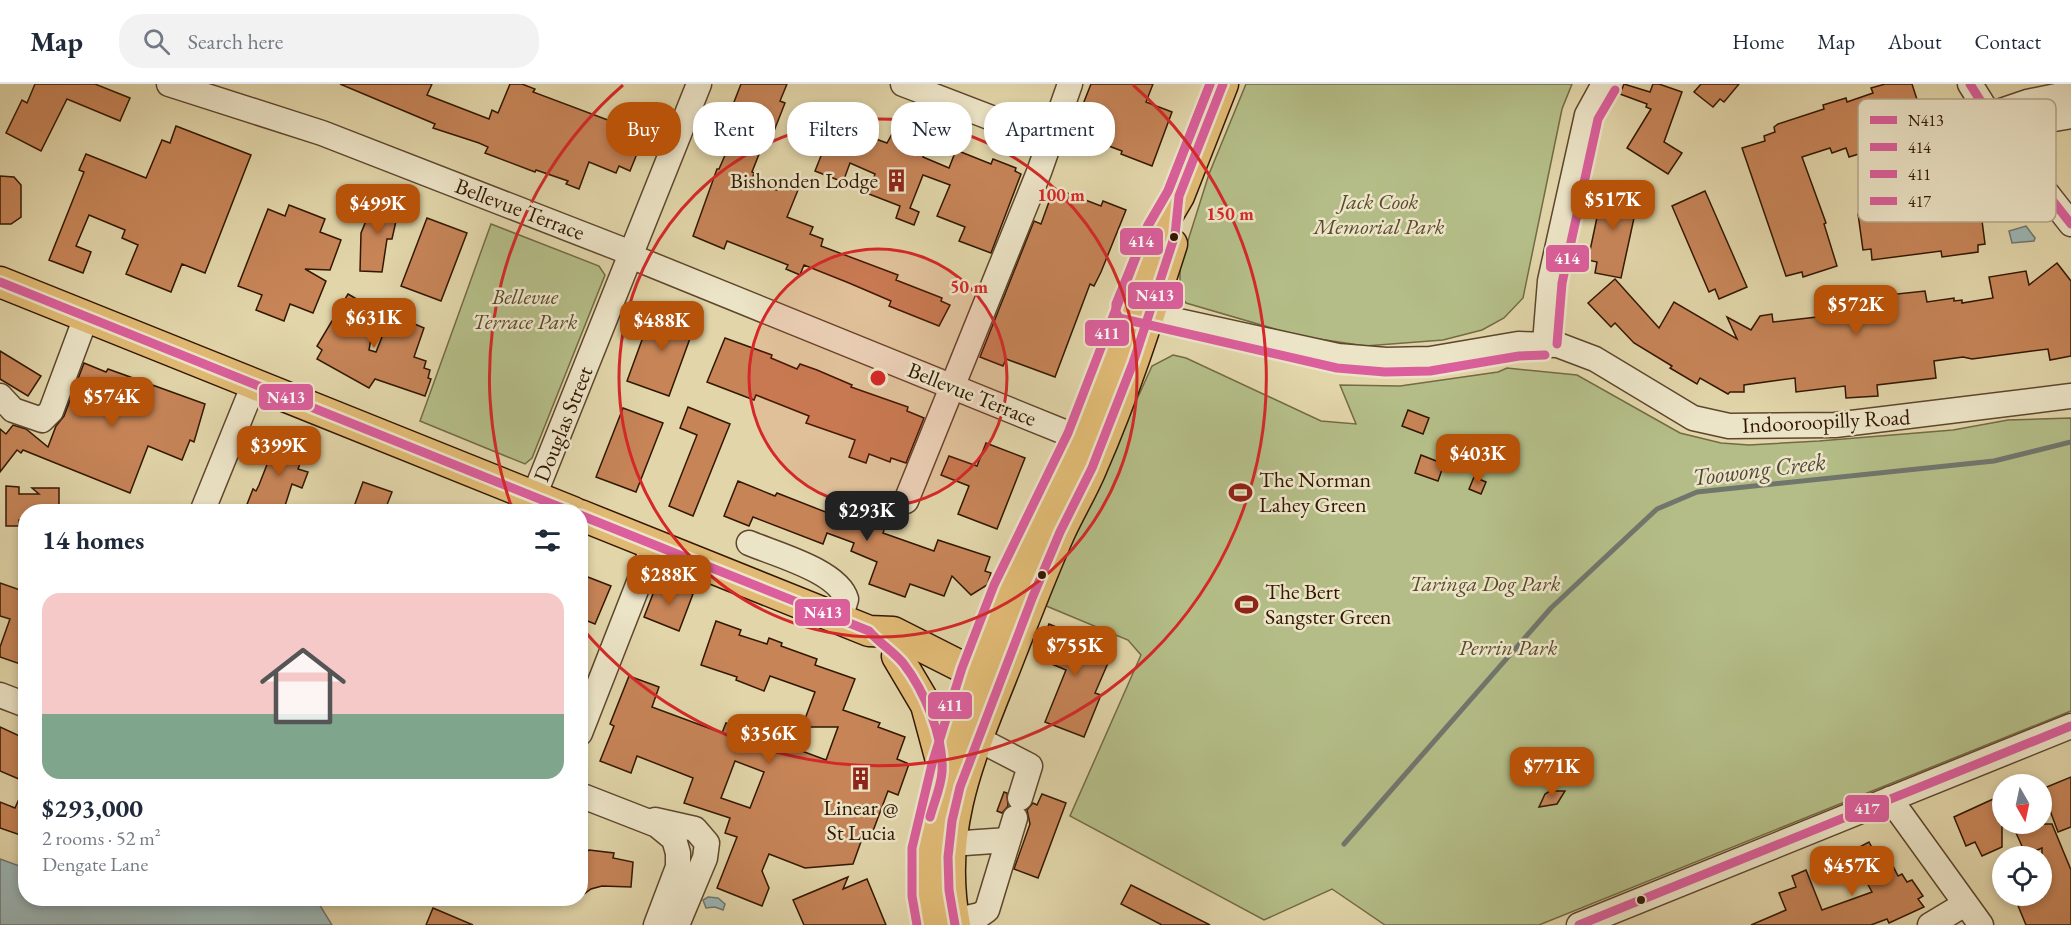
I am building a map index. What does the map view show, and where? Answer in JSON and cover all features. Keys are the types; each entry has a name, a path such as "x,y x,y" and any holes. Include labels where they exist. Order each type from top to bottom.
{"main road":[{"path":"946,924 950,844 960,787 978,739 989,632 1005,590 1175,236 1179,196 1223,84"},
{"path":"0,282 554,504"},
{"path":"946,924 924,895 924,849 942,768 1092,468 1139,312"},
{"path":"588,518 869,631 893,632 908,650 926,705 942,768"},
{"path":"908,650 989,632"},
{"path":"908,650 982,688"}],"street":[{"name":"Bellevue Terrace","path":"169,84 322,133 631,255 1079,438"},
{"name":"Douglas Street","path":"534,496 699,84"},
{"path":"903,84 984,115"},
{"path":"1063,102 1070,84"},
{"path":"1545,343 1550,281 1587,115 1604,84"},
{"path":"1970,84 1979,99"},
{"path":"2042,99 2071,93"},
{"path":"2056,117 2071,116"},
{"path":"906,501 1043,156"},
{"path":"2056,204 2071,224"},
{"name":"Indooroopilly Road","path":"1139,312 1338,356 1386,360 1430,359 1518,344 1558,345 1595,359 1693,418 1729,426 1835,425 2071,396"},
{"path":"0,396 13,410 42,420 51,411 86,317"},
{"path":"205,504 254,384"},
{"path":"749,543 830,578 844,593 846,599 840,619"},
{"path":"588,713 654,544"},
{"path":"0,695 18,702"},
{"path":"1579,925 2071,726"},
{"path":"946,924 980,915 987,910 1030,766 978,739"},
{"path":"588,798 661,827 677,845 678,867 656,925"},
{"path":"1890,799 1981,925"},
{"path":"629,815 695,829 706,839 708,847 705,858 677,925"},
{"path":"950,844 1014,819"},
{"path":"1930,925 1965,904"}],"green space":[{"name":"Jack Cook Memorial Park","path":"1246,84 1572,84 1562,109 1523,298 1504,318 1482,330 1443,340 1365,346 1299,336 1186,303 1180,295 1180,266 1209,174"},
{"name":"Bellevue Terrace Park","path":"491,224 599,266 605,275 532,458 525,464 420,421"},
{"name":"Perrin Park","path":"1173,355 1186,358 1321,421 1356,424 1340,385 1400,386 1498,372 1507,368 1577,375 1680,433 1721,443 1749,445 1819,441 1953,430 2008,420 2071,418 2071,711 1539,925 1385,925 1332,889 1264,920 1070,816 1141,655 1128,640 1044,605 1152,366"}],"water":[{"path":"2026,226 2035,238 2034,241 2012,243 2009,231"},
{"path":"0,859 18,865 18,906 320,906 332,925 0,925"},
{"path":"708,897 718,898 725,904 723,910 715,907 706,908 703,900"}],"building":[{"path":"35,84 95,84 130,98 120,121 67,99 41,151 6,133 22,100 27,103"},
{"path":"340,84 432,84 427,95 489,119 492,110 498,113 510,84 522,84 535,89 533,92 606,119 606,156 636,156 630,171 619,166 616,173 589,162 579,189 566,184 568,181 536,170 535,172 485,153 488,147 433,128 435,124"},
{"path":"741,84 787,84 780,101 785,103 775,128 775,102 734,102"},
{"path":"1091,84 1153,84 1146,102 1172,112 1152,166 1121,154 1122,151 1115,148 1115,102 1084,102"},
{"path":"1624,84 1650,92 1653,84 1659,84 1682,92 1664,142 1682,153 1668,174 1627,148 1651,109 1646,107 1647,104 1620,94"},
{"path":"1701,84 1739,84 1724,102 1720,99 1713,107 1694,92"},
{"path":"1885,84 1912,84 1917,99 1858,99 1858,154 1849,157 1846,148 1832,153 1830,148 1802,157 1826,223 1824,224 1837,266 1803,277 1802,272 1786,276 1742,148 1765,141 1764,136 1775,132 1774,127 1778,124 1824,109 1823,105 1846,98 1847,102 1873,93 1871,88"},
{"path":"176,126 251,155 205,273 182,264 171,292 126,274 138,245 122,238 125,230 89,215 76,246 91,252 83,273 49,260 84,172 79,170 86,154 146,178 162,140 170,143"},
{"path":"891,136 891,156 923,156 949,168 954,156 971,156 991,164 993,159 1016,168 1015,171 1021,174 991,253 959,241 965,227 937,216 950,185 923,175 910,208 919,212 914,225 896,218 900,206 869,194 875,174 850,163 843,182 815,171 821,156 879,156 879,140 887,143"},
{"path":"725,156 758,156 751,182 777,190 780,183 798,190 787,217 813,227 810,234 823,239 821,246 898,275 896,280 942,298 941,301 950,305 939,326 889,306 891,301 804,265 800,275 786,269 788,265 727,241 724,249 693,236 717,169"},
{"path":"0,176 14,177 21,185 21,217 11,224 0,224"},
{"path":"1054,188 1101,206 1103,201 1126,210 1101,272 1094,286 1090,284 1055,377 1006,359 1003,366 980,357 1034,221 1041,224"},
{"path":"1610,188 1639,195 1621,278 1595,273 1597,262 1588,260 1603,189"},
{"path":"1705,191 1747,287 1719,299 1715,289 1709,292 1672,206"},
{"path":"373,204 402,205 402,221 396,221 392,239 387,239 382,272 360,271 361,233"},
{"path":"289,205 325,219 320,232 341,240 330,270 305,269 326,281 313,313 290,304 284,321 256,310 262,295 238,286 268,209 285,216"},
{"path":"427,218 467,233 441,301 401,286"},
{"path":"1859,222 1982,222 1985,244 1978,245 1978,252 1942,257 1941,251 1872,260 1871,249 1863,250"},
{"path":"2057,263 2071,281 2071,356 2050,360 2048,349 1972,359 1963,357 1934,361 1936,378 1877,385 1878,396 1846,398 1845,386 1796,392 1795,378 1744,385 1744,392 1728,394 1700,378 1697,384 1670,368 1672,366 1634,343 1615,323 1611,327 1588,303 1615,279 1659,328 1674,302 1737,339 1727,317 1751,330 1760,316 1772,314 1773,322 1834,315 1833,310 1849,308 1847,299 1868,295 1869,297 1925,291 1927,302 1954,298 1954,301 1962,300 1962,303 1993,298 1989,277 2026,271 2029,285"},
{"path":"348,294 374,309 370,326 373,327 369,350 376,352 391,314 424,328 414,357 426,361 424,368 430,370 428,378 431,379 425,396 375,379 369,388 317,359 322,350 317,346"},
{"path":"654,307 696,322 669,396 627,381"},
{"path":"725,338 772,355 771,358 797,369 800,364 817,370 852,385 851,387 908,407 907,411 924,418 906,463 891,458 890,462 869,454 866,463 849,457 855,440 806,423 809,416 756,395 754,400 707,382"},
{"path":"0,351 41,376 28,396 0,379"},
{"path":"84,363 106,372 108,369 205,404 194,442 190,440 182,460 148,446 130,493 23,450 21,453 17,450 0,472 0,429 6,434 13,425 26,429 48,447 56,426 64,416"},
{"path":"688,407 730,424 693,516 669,506 697,435 680,428"},
{"path":"623,408 663,423 636,492 596,477"},
{"path":"1408,410 1429,418 1423,434 1402,426"},
{"path":"285,435 308,442 298,469 308,472 302,488 292,484 286,504 247,504 253,489 256,491 259,485 275,444 280,447"},
{"path":"986,443 1025,458 997,529 958,514 969,486 941,475 949,456 977,466"},
{"path":"1421,455 1444,464 1438,481 1415,473"},
{"path":"1474,477 1486,482 1481,494 1469,489"},
{"path":"738,481 775,496 777,493 846,520 856,495 886,507 884,514 889,516 883,533 934,551 938,540 990,557 985,571 991,573 987,585 971,595 952,576 944,596 910,584 905,597 869,584 877,562 851,551 854,543 827,533 823,544 753,517 749,526 724,516"},
{"path":"363,482 392,492 387,504 355,504"},
{"path":"6,486 19,487 19,494 39,494 32,488 59,488 59,504 18,504 18,526 6,526"},
{"path":"588,577 611,586 595,624 588,621"},
{"path":"658,581 693,594 679,631 644,617"},
{"path":"0,583 18,589 18,663 0,657 0,647 10,619 0,616"},
{"path":"716,621 741,630 739,635 767,644 769,638 782,643 781,646 817,659 815,665 855,679 843,710 880,723 878,727 905,737 897,759 909,764 898,795 888,791 870,839 863,836 853,864 805,868 769,854 762,871 769,888 762,906 717,888 737,837 725,833 730,818 684,803 693,778 637,756 631,773 600,761 614,726 610,724 629,676 659,687 652,707 722,733 726,723 826,760 838,727 802,727 815,692 770,676 764,691 736,680 737,677 701,665","holes":["735,761 764,772 750,808 721,798"]},
{"path":"1049,624 1099,645 1101,641 1115,647 1095,693 1101,695 1084,737 1045,722 1066,670 1035,657"},
{"path":"0,727 18,735 18,779 0,771"},
{"path":"2071,777 2071,827 2058,832 2052,816 2052,785"},
{"path":"1550,791 1565,791 1557,804 1539,807 1545,794"},
{"path":"1004,792 1007,793 1008,806 1002,813 997,811"},
{"path":"1042,794 1066,803 1038,878 1014,869 1030,824 1027,810 1033,803 1037,805"},
{"path":"1992,800 1992,834 2002,834 2002,846 1992,846 1992,852 1982,856 1975,842 1966,846 1954,817"},
{"path":"18,801 18,834 0,828 0,802 15,808"},
{"path":"2052,824 2071,870 2071,925 2026,925 2018,906 2052,906 2052,846 2022,846 2017,834 2052,834"},
{"path":"1869,842 1876,855 1880,853 1885,861 1889,858 1898,876 1902,874 1907,882 1912,880 1923,896 1918,899 1924,907 1889,923 1887,919 1871,925 1751,925 1786,910 1779,893 1796,887 1792,876 1806,870 1822,910 1872,892 1850,852"},
{"path":"588,851 614,853 613,858 633,862 631,887 602,886 588,891"},
{"path":"848,877 843,889 867,879 886,925 804,925 793,900"},
{"path":"1131,885 1210,925 1162,925 1121,904"},
{"path":"433,908 473,925 426,925"}],"waterway":[{"name":"Toowong Creek","path":"1344,844 1551,608 1657,509 1697,492 1994,461 2071,442"}],"transit line":[{"name":"414","path":"1210,84 1168,191 1148,225 1116,304 1119,318 1337,368 1385,372 1430,371 1519,356 1545,355"},
{"name":"411","path":"917,925 912,896 912,848 932,764 962,668 994,585 1068,433 1148,226 1168,191 1210,84"},
{"name":"N413","path":"955,925 949,890 948,857 952,821 960,787 1033,596 1060,532 1092,468 1133,363 1175,235 1179,196 1223,84"},
{"name":"417","path":"1970,84 1979,99"},
{"name":"414","path":"1557,344 1562,283 1598,119 1615,90"},
{"name":"417","path":"2056,205 2071,224"},
{"name":"N413","path":"0,282 552,504"},
{"name":"N413","path":"588,518 869,631 903,663 911,674 925,700 936,729 942,758 942,772 930,817"},
{"name":"417","path":"1579,925 2071,726"}],"place":[{"name":"Bishonden Lodge","path":"896,180"},
{"name":"The Norman Lahey Green","path":"1241,492"},
{"name":"The Bert Sangster Green","path":"1247,604"},
{"name":"Linear @ St Lucia","path":"861,778"}],"park label":[{"name":"Taringa Dog Park","path":"1485,583"}]}
